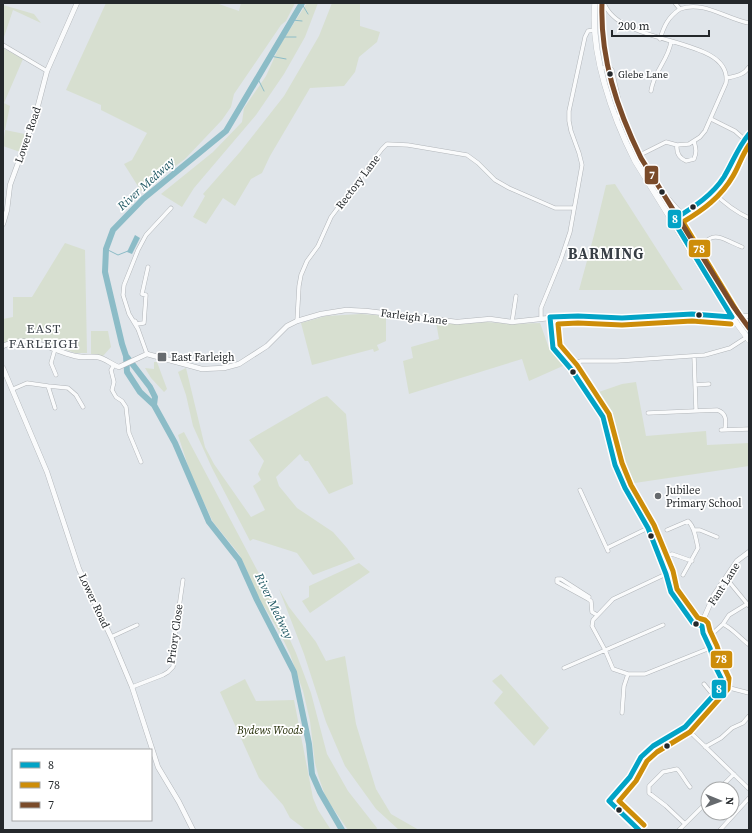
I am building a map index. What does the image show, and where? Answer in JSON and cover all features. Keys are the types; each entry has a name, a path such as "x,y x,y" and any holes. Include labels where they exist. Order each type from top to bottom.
{"main road":[{"path":"595,3 594,30 602,68 616,117 624,138 635,161 673,220 692,254 727,310 748,338"}],"street":[{"name":"Lower Road","path":"3,224 7,210 10,186 35,117 47,71 77,3"},
{"path":"604,3 611,15 620,21 641,32 660,39 700,50 711,55 723,67 727,78 722,94 705,131 694,142 683,145 666,142 640,155 661,190 682,214"},
{"path":"675,3 680,9"},
{"path":"660,39 668,19 689,4 697,4 708,7 738,21 749,23"},
{"path":"541,318 541,308 561,259 570,232 582,165 580,153 568,121 569,111 585,37 588,31 594,30"},
{"path":"651,91 652,82 667,56 671,42"},
{"path":"3,45 47,71"},
{"path":"602,68 609,67 612,70 622,114 616,117"},
{"path":"727,78 740,75 747,71 749,67"},
{"path":"710,119 735,131 744,139"},
{"path":"673,220 713,192 724,178 738,148 749,134"},
{"path":"677,145 676,150 679,156 686,161 694,159 696,155 697,151 694,142"},
{"name":"Rectory Lane","path":"297,320 299,286 301,275 307,261 318,246 331,217 387,144 408,145 467,155 478,163 495,180 509,188 555,208 574,208"},
{"path":"713,192 724,203 749,218"},
{"path":"3,346 14,342 31,341 76,357 102,358 116,366 121,367 147,354 138,330 129,314 123,295 124,285 146,234 171,208"},
{"path":"692,254 704,242 719,236 742,247"},
{"path":"735,249 738,245"},
{"path":"129,314 131,313 137,324 144,323 146,294 142,294 148,267"},
{"path":"512,322 516,296"},
{"name":"Farleigh Lane","path":"147,354 202,369 224,368 238,364 267,346 287,326 297,320 321,314 355,310 457,322 490,319 512,322 550,317 578,316 622,318 692,314 749,316"},
{"path":"550,317 553,348 571,369 603,417 614,464 624,488 648,528 666,574 670,592 693,623 702,626 716,668 722,680 722,686 685,727 653,746 641,757 630,778 608,801 639,830"},
{"path":"571,369 575,363 581,361 617,361 705,355 730,348 748,338"},
{"path":"54,373 51,363 55,349"},
{"path":"694,356 696,410"},
{"path":"116,366 111,370 114,382 112,390 126,408 129,433 141,462"},
{"name":"Lower Road","path":"3,368 47,472 79,569 132,687 158,767 179,802 193,830"},
{"path":"13,389 27,383 68,388 76,395 83,407"},
{"path":"695,385 709,384"},
{"path":"48,386 55,408"},
{"path":"48,404 53,402"},
{"path":"648,413 717,410 721,411 726,417 723,429 749,429"},
{"path":"580,490 581,497 607,549 648,528"},
{"path":"667,530 688,521 691,523 694,530 698,548 683,575"},
{"path":"694,530 700,530 717,537"},
{"name":"Fant Lane","path":"702,626 711,601 737,561 749,552"},
{"path":"660,557 668,554 676,554 692,560"},
{"path":"666,574 613,598 593,620 592,626 613,669 628,674 645,674 710,648"},
{"path":"711,635 723,624 729,615 748,605 726,578"},
{"path":"588,600 589,597 578,589 561,579 557,579 558,582 574,592 588,600 591,601 592,612 597,615"},
{"name":"Priory Close","path":"132,687 163,675 173,667 176,628 183,580"},
{"path":"574,592 578,589"},
{"path":"723,624 731,628 737,636 748,644"},
{"path":"110,637 136,625"},
{"path":"564,668 663,625"},
{"path":"622,714 624,686 628,674"},
{"path":"704,684 709,687 714,695"},
{"path":"722,686 749,693"},
{"path":"705,747 721,738 732,728 743,723 749,716"},
{"path":"685,727 749,789"},
{"path":"685,824 666,806 649,793 649,786 663,772 677,769 690,787"},
{"path":"727,781 734,774"},
{"path":"720,830 749,798"},
{"path":"679,830 700,809"}],"green space":[{"path":"106,3 216,3 239,11 241,3 295,3 286,21 281,25 234,94 231,107 222,120 185,159 141,191 124,164 132,160 147,133 101,110 101,105 66,90"},
{"path":"307,3 318,3 305,37 284,74 256,115 194,188 182,207 161,194 213,152 242,122 244,108 266,76 281,43"},
{"path":"332,3 360,3 360,26 380,32 377,42 359,57 355,72 344,86 310,88 270,156 262,173 251,179 235,206 223,198 206,224 193,217 205,196 203,194 240,152 284,96 319,36"},
{"path":"3,5 34,14 41,23 13,10 3,40"},
{"path":"3,48 23,59 4,103 10,106 5,130 3,130"},
{"path":"608,69 610,70 620,114 618,114 605,71"},
{"path":"5,130 25,134 20,152 3,146"},
{"path":"615,184 683,290 579,290 606,185"},
{"path":"65,243 85,250 87,353 75,353 34,338 3,343 3,319 13,317 13,297 32,297"},
{"path":"361,314 386,316 386,341 377,345 379,350 374,352 373,349 312,365 301,323 326,316"},
{"path":"436,322 460,324 487,322 511,324 540,323 549,348 565,365 529,381 522,359 409,394 403,361 413,358 411,347 439,339"},
{"path":"91,331 108,331 111,347 103,356 91,355"},
{"path":"154,362 157,362 167,389 164,392 151,378 145,368 154,369"},
{"path":"186,368 205,447 214,464 251,517 265,510 253,486 261,480 258,474 264,461 249,440 321,398 327,396 346,414 353,484 329,494 308,461 305,461 300,454 276,477 279,486 297,508 333,532 355,559 313,575 297,553 253,539 250,541 212,468 193,426 186,395 178,372"},
{"path":"636,382 646,436 706,431 707,445 749,443 749,466 628,484 619,464 606,418 593,394 622,384"},
{"path":"184,432 264,583 296,653 311,693 327,754 348,791 377,828 376,830 348,830 326,798 315,763 310,721 303,691 290,654 280,633 259,601 239,554 213,522 191,475 178,435"},
{"path":"359,563 370,572 310,613 302,601 309,597 309,586"},
{"path":"279,589 289,607 316,642 326,661 345,656 356,724 376,789 391,814 419,830 399,830 376,809 345,766 326,722 304,654"},
{"path":"501,674 549,728 534,746 494,703 503,692 492,681"},
{"name":"Bydews Woods","path":"245,679 256,701 294,700 313,798 318,810 331,830 306,830 290,818 283,805 259,778 220,692"}],"water":[{"path":"135,235 140,238 132,254 127,252"}],"waterway":[{"name":"River Medway","path":"302,3 226,131 143,199 113,230 106,249 105,272 126,356 127,372 140,392 154,405 175,443 209,522 239,560 257,600 294,672 309,744 312,774 320,792 342,830"},
{"path":"302,4 308,14"},
{"path":"292,20 302,21"},
{"path":"282,37 296,37"},
{"path":"270,56 286,59"},
{"path":"257,77 264,91"},
{"path":"106,249 118,255 128,251"},
{"name":"River Medway","path":"127,357 150,387 155,397 154,405"}],"transit line":[{"name":"7","path":"602,3 602,23 607,63 624,121 632,140 641,158 733,306 749,328"},
{"name":"8","path":"732,317 673,220 701,201 714,190 724,177 749,134"},
{"name":"78","path":"738,313 683,222 698,213 717,197 733,176 749,145"},
{"name":"8","path":"639,830 609,801 630,777 641,757 653,746 685,727 722,686 722,680 703,633 702,626 693,623 671,592 666,574 648,528 625,488 615,465 603,417 571,369 553,348 550,317 578,316 622,318 692,314 732,317"},
{"name":"78","path":"644,825 619,801 636,781 647,761 657,752 690,732 728,689 729,678 708,623 705,620 698,618 677,589 673,571 654,525 631,485 622,463 609,414 577,365 560,345 558,324 578,323 622,325 692,321 731,324"}],"place":[{"name":"Glebe Lane","path":"610,74"},
{"name":"East Farleigh","path":"162,357"},
{"name":"Jubilee Primary School","path":"658,496"}],"district":[{"name":"BARMING","path":"606,253"},
{"name":"EAST FARLEIGH","path":"44,336"}]}
